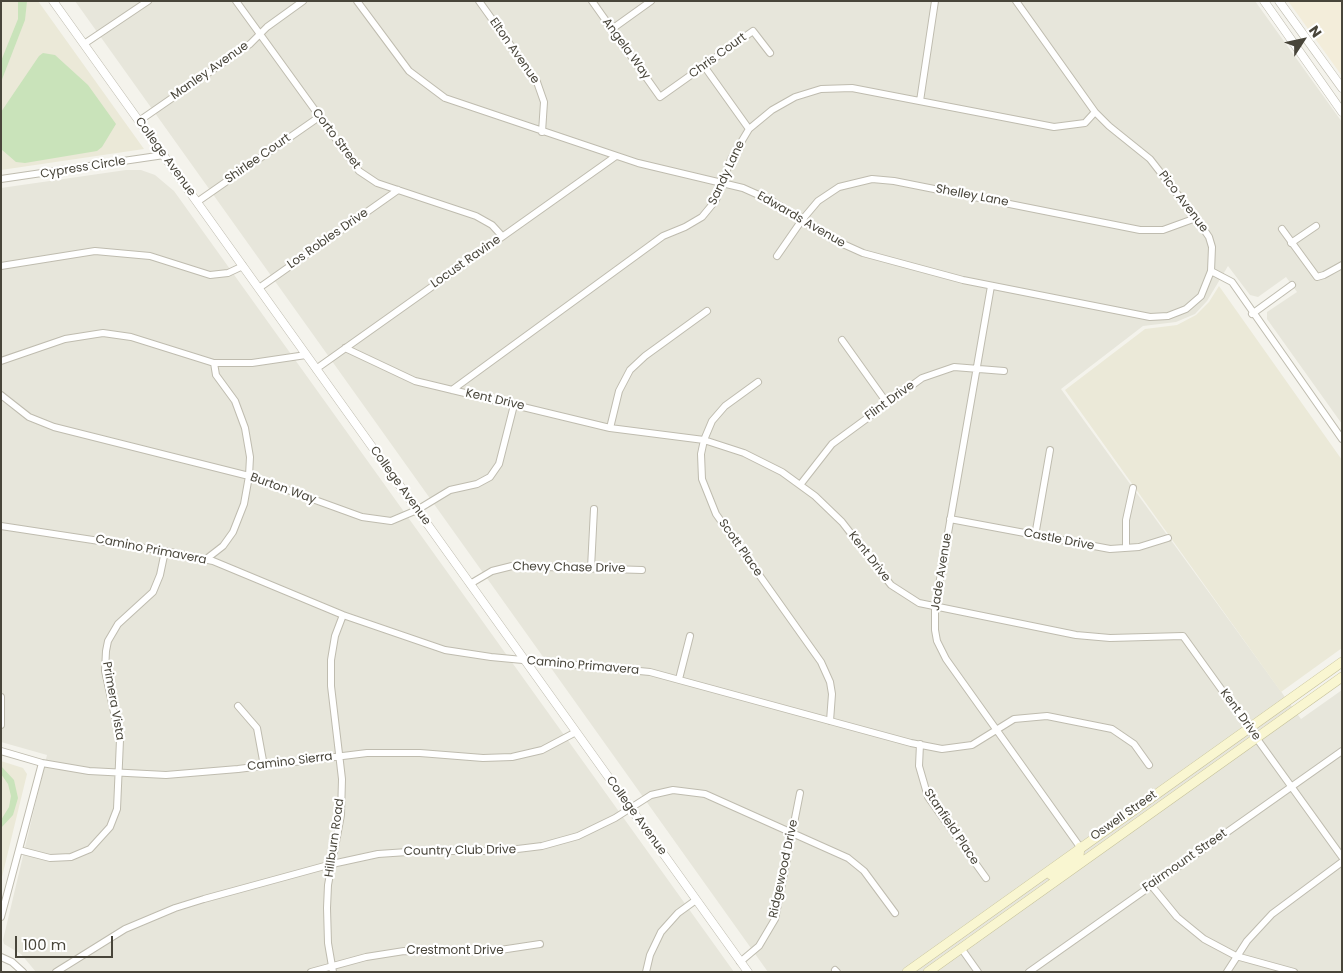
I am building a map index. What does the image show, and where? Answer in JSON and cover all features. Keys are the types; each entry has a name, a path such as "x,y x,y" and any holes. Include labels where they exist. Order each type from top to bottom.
{"main road":[{"name":"Oswell Street","path":"907,972 1248,726 1342,662"},
{"name":"Oswell Street","path":"928,972 1342,677"},
{"path":"1033,896 1047,878 1079,856 1080,847"},
{"path":"961,948 962,940 1016,894"}],"street":[{"name":"College Avenue","path":"53,1 748,972"},
{"path":"84,44 148,1"},
{"name":"Corto Street","path":"236,1 360,172 377,182 398,190 476,216 492,225 502,236"},
{"name":"Manley Avenue","path":"139,121 250,44 303,1"},
{"name":"Edwards Avenue","path":"357,1 401,62 432,90 458,104 616,156 758,194 834,240 863,252 991,286 1158,318 1178,313 1194,303 1205,288 1211,271"},
{"name":"Elton Avenue","path":"479,1 537,82 544,102 542,132"},
{"name":"Angela Way","path":"592,1 660,97"},
{"path":"612,29 650,1"},
{"path":"920,100 935,1"},
{"name":"Pico Avenue","path":"1016,1 1095,112 1109,126 1150,159 1196,218 1209,237 1212,247 1211,271"},
{"path":"1264,1 1342,112"},
{"path":"1279,1 1342,88"},
{"name":"Chris Court","path":"660,97 753,31 770,54"},
{"path":"704,66 749,129"},
{"name":"Sandy Lane","path":"452,390 663,236 685,227 702,216 716,200 731,158 749,129 783,103 822,89 852,88 1054,127 1085,123 1095,112"},
{"name":"Shirlee Court","path":"197,202 319,117"},
{"name":"Cypress Circle","path":"1,179 164,155"},
{"name":"Locust Ravine","path":"316,369 616,156"},
{"name":"Shelley Lane","path":"778,256 802,220 828,193 849,183 872,179 894,181 1140,230 1163,230 1196,218"},
{"name":"Los Robles Drive","path":"259,288 398,190"},
{"path":"1291,243 1316,226"},
{"path":"1282,229 1317,277 1324,276 1342,264"},
{"path":"1,266 76,252 114,251 150,256 210,275 228,273 243,266"},
{"path":"1211,271 1232,282 1252,314 1342,439"},
{"path":"1252,314 1292,285"},
{"name":"Jade Avenue","path":"991,286 935,608 935,630 942,652 1080,847"},
{"path":"610,428 619,391 630,370 645,356 707,311"},
{"path":"1,361 65,339 103,333 131,337 214,364 252,363 306,354"},
{"path":"842,340 887,403"},
{"name":"Kent Drive","path":"345,348 404,378 610,428 704,440 758,460 800,485 842,522 891,585 908,598 935,608 1095,637 1184,636 1342,857"},
{"path":"205,560 223,546 233,532 244,504 250,457 245,428 235,401 216,375 214,364"},
{"name":"Flint Drive","path":"800,485 832,444 887,403 933,373 954,367 1004,371"},
{"name":"Scott Place","path":"758,382 718,413 704,440 701,468 710,504 821,662 830,682 832,694 830,721"},
{"name":"Burton Way","path":"1,395 29,417 54,427 249,476 362,518 390,521 417,510 450,490 484,481 495,471 500,460 514,405"},
{"path":"1035,536 1050,450"},
{"path":"1126,548 1126,520 1133,488"},
{"path":"591,568 594,509"},
{"name":"Castle Drive","path":"950,519 1097,548 1126,548 1168,538"},
{"name":"Camino Primavera","path":"1,526 165,551 205,560 234,569 343,615 445,650 525,661 650,672 942,749 962,748 980,740 1014,719 1037,715 1102,726 1127,738 1149,765"},
{"name":"Primera Vista","path":"19,850 60,858 70,857 90,849 105,835 114,819 119,774 120,740 105,672 106,651 108,641 118,624 152,592 160,575 165,551"},
{"name":"Chevy Chase Drive","path":"470,584 492,571 512,566 642,570"},
{"name":"Hillburn Road","path":"332,969 327,925 332,864 341,815 340,756 330,668 332,648 343,615"},
{"path":"678,680 690,636"},
{"path":"1,697 1,726"},
{"path":"238,706 257,728 264,766"},
{"name":"Camino Sierra","path":"1,751 42,762 119,774 198,773 340,756 420,752 482,758 512,757 542,750 576,732"},
{"name":"Stanfield Place","path":"920,744 919,766 924,788 932,804 986,878"},
{"name":"Fairmount Street","path":"1029,972 1290,785 1342,751"},
{"path":"1,918 42,762"},
{"name":"Country Club Drive","path":"56,972 124,930 174,908 355,858 402,852 501,851 542,846 590,830 651,795 684,790 705,794 857,864 895,913"},
{"name":"Ridgewood Drive","path":"740,962 759,946 771,929 777,910 800,793"},
{"path":"1227,972 1236,956 1272,914 1342,862"},
{"path":"1151,885 1165,904 1190,929 1219,948 1236,956 1294,972"},
{"path":"646,972 650,955 662,932 678,913 696,900"},
{"name":"Crestmont Drive","path":"311,972 332,969 366,957 404,950 487,952 540,944"},
{"path":"961,948 978,972"},
{"path":"1,957 12,962 23,972"}],"shaded area":[{"path":"1,1 38,1 144,149 1,170"},
{"path":"75,1 1255,1 1342,122 1342,424 1267,319 1267,312 1297,292 1286,277 1258,297 1250,295 1228,266 1207,301 1195,314 1176,322 1143,326 1061,389 1301,719 1342,690 1342,972 768,972"},
{"path":"1288,1 1342,1 1342,76"},
{"path":"126,170 141,170 155,175 174,191 734,972 36,972 21,954 4,944 3,940 47,755 1,742 1,188"},
{"path":"1219,286 1342,460 1342,648 1281,692 1065,390 1145,329 1177,325 1196,315 1209,302"},
{"path":"1,761 23,768 27,774 1,881"}],"green space":[{"path":"18,1 27,1 25,20 1,82 1,61 18,19"},
{"path":"43,53 55,55 88,85 116,124 102,147 97,151 25,163 16,162 1,149 1,112 39,56"},
{"path":"1,766 14,780 18,798 13,815 1,828 1,820 9,807 11,796 8,784 1,774"}]}
